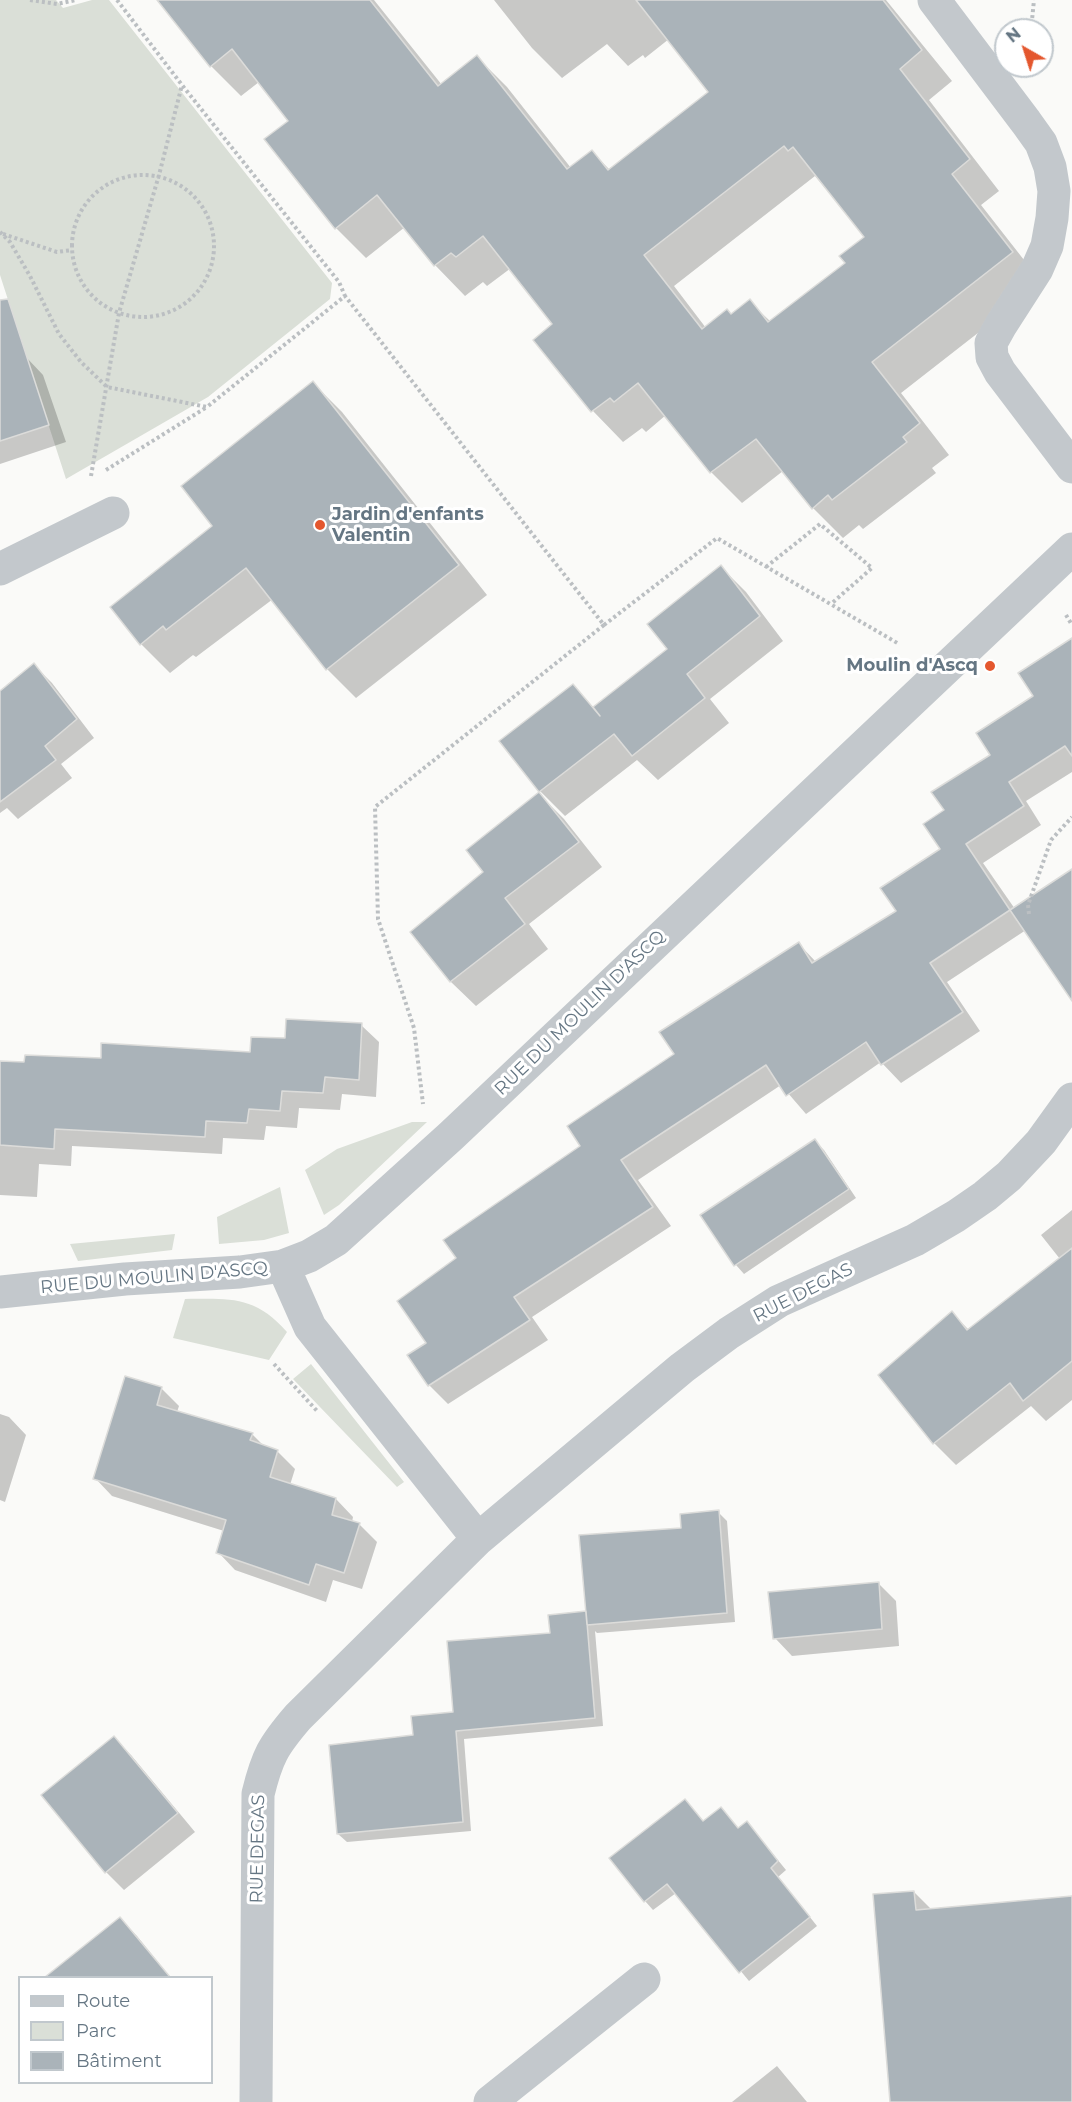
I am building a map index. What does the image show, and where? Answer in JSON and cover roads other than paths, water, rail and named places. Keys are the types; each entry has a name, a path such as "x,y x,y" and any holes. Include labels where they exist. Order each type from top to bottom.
{"street":[{"path":"934,0 1041,143 1050,167 1054,191 1047,246 1037,270 991,343 992,357 1000,372 1072,467"},
{"path":"0,569 113,513"},
{"name":"RUE DU MOULIN D'ASCQ","path":"0,1292 124,1279 240,1272 283,1266 309,1256 336,1240 451,1136 1072,549"},
{"name":"RUE DEGAS","path":"256,2102 258,1794 264,1767 276,1744 298,1717 477,1539 682,1368 729,1333 779,1301 915,1240 956,1216 1009,1176 1041,1142 1072,1100"},
{"path":"283,1266 310,1327 477,1539"},
{"path":"490,2102 644,1979"}],"place":[{"name":"Jardin d'enfants Valentin","path":"320,525"},
{"name":"Moulin d'Ascq","path":"990,666"}]}
